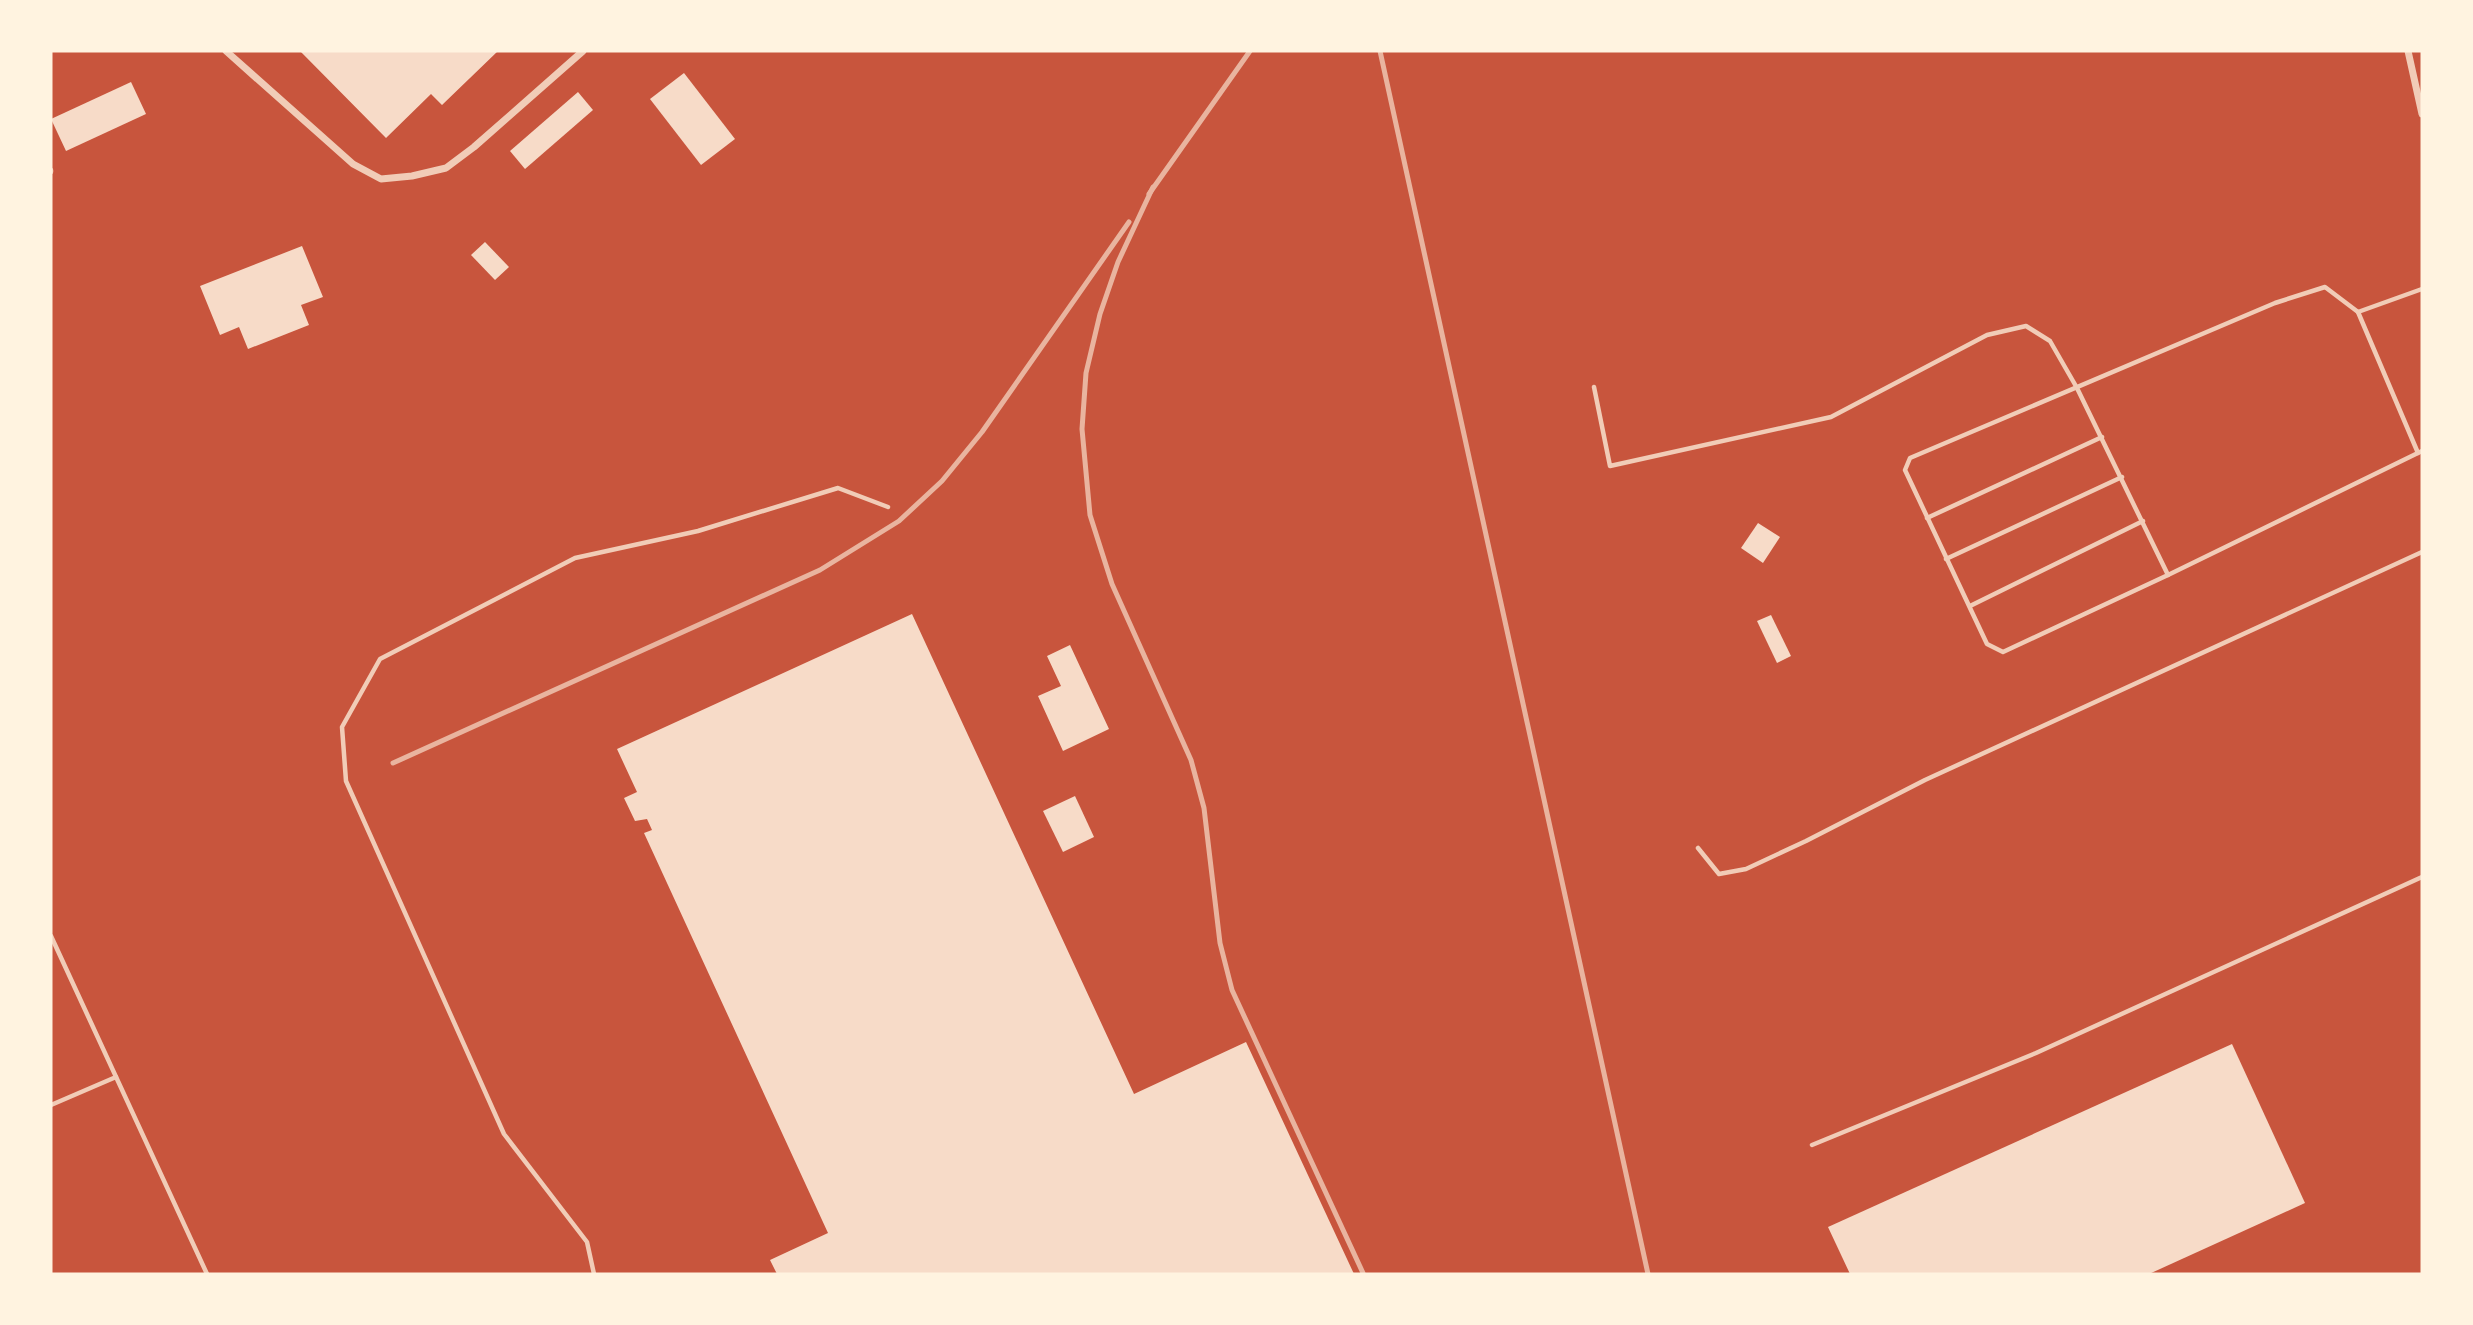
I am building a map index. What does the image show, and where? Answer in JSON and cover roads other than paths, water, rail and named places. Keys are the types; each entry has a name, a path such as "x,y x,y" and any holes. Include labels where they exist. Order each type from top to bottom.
{"street":[{"path":"226,51 353,164 381,179 412,176 446,168 474,147 583,51"},
{"path":"2408,51 2422,114"}],"lane":[{"path":"2325,288 2358,312 2420,452 2003,652 1987,644 1905,470 1910,458 2077,388 2274,303 2325,288"},
{"path":"2358,312 2422,289"},
{"path":"1594,387 1610,466 1831,417 1987,335 2026,326 2050,341 2077,388 2168,575"},
{"path":"1927,518 2102,437"},
{"path":"1946,559 2122,477"},
{"path":"594,1274 587,1242 503,1134 346,781 342,727 380,659 575,558 698,531 838,488 888,507"},
{"path":"1970,606 2143,521"},
{"path":"1698,848 1719,874 1746,869 1925,780 2422,552"},
{"path":"1812,1145 2036,1053 2422,877"},
{"path":"51,936 207,1274"},
{"path":"51,1105 116,1077"}],"railway":[{"path":"1149,194 1250,51"},
{"path":"1380,51 1648,1274"},
{"path":"1153,187 1118,262 1100,314 1086,373 1082,429 1090,515 1112,584 1191,760 1204,808 1220,943 1232,990 1363,1273"},
{"path":"393,763 820,570 899,521 942,481 982,432 1129,222"}]}
